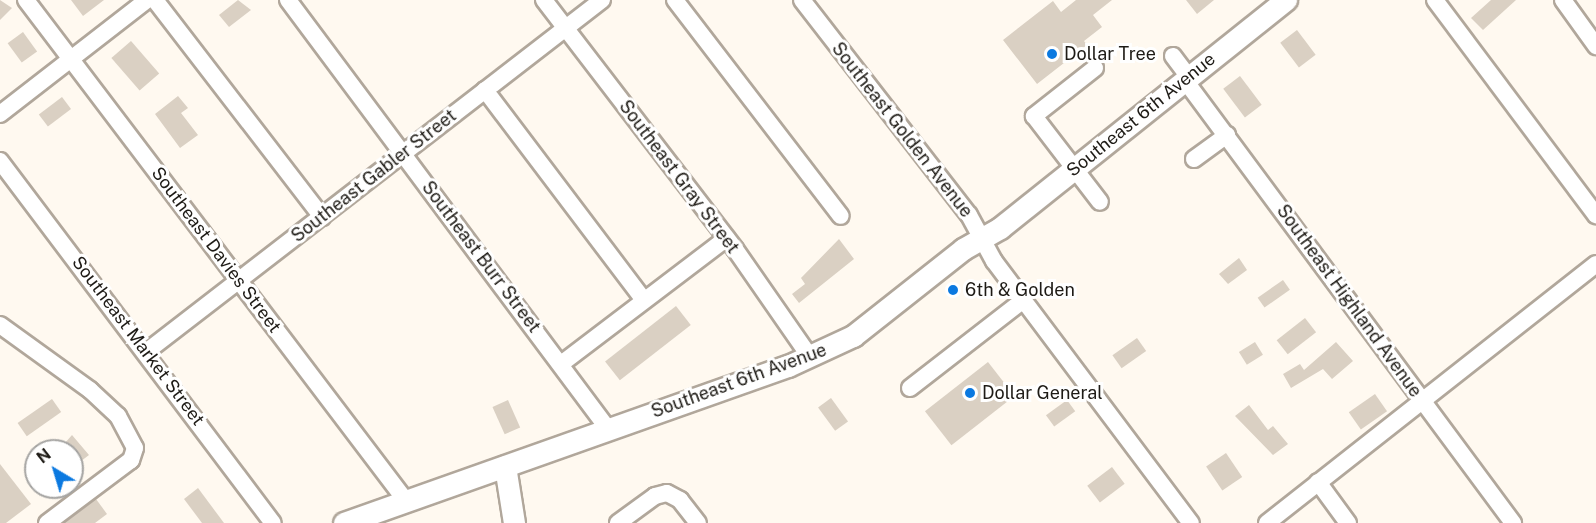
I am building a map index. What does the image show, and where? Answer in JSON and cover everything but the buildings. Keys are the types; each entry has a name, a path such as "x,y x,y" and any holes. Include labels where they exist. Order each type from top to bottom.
{"main road":[{"name":"Southeast 6th Avenue","path":"344,523 810,357 860,331 1074,168 1286,0"},
{"path":"505,466 514,523"}],"street":[{"name":"Southeast Davies Street","path":"26,0 406,501"},
{"path":"0,114 147,0"},
{"path":"155,0 322,217"},
{"name":"Southeast Burr Street","path":"288,0 404,152 608,429"},
{"name":"Southeast Gray Street","path":"544,0 727,238 810,357"},
{"name":"Southeast Gabler Street","path":"146,352 240,282 602,0"},
{"path":"675,0 841,216"},
{"name":"Southeast Golden Avenue","path":"802,0 969,215 1022,301 1191,523"},
{"path":"1435,0 1596,215"},
{"path":"1563,0 1596,46"},
{"name":"Southeast Highland Avenue","path":"1173,56 1227,135 1513,523"},
{"path":"1095,68 1034,116 1100,202"},
{"path":"485,90 644,300"},
{"path":"1194,159 1227,135"},
{"name":"Southeast Market Street","path":"0,161 273,523"},
{"path":"561,364 727,238"},
{"path":"1267,523 1596,264"},
{"path":"910,388 1022,301"},
{"path":"0,325 90,390 117,416 135,448 131,460 47,523"},
{"path":"1318,482 1348,523"},
{"path":"618,523 655,496 667,493 680,500 698,523"}],"place":[{"name":"Dollar Tree","path":"1052,54"},
{"name":"6th & Golden","path":"953,290"},
{"name":"Dollar General","path":"970,393"}]}
